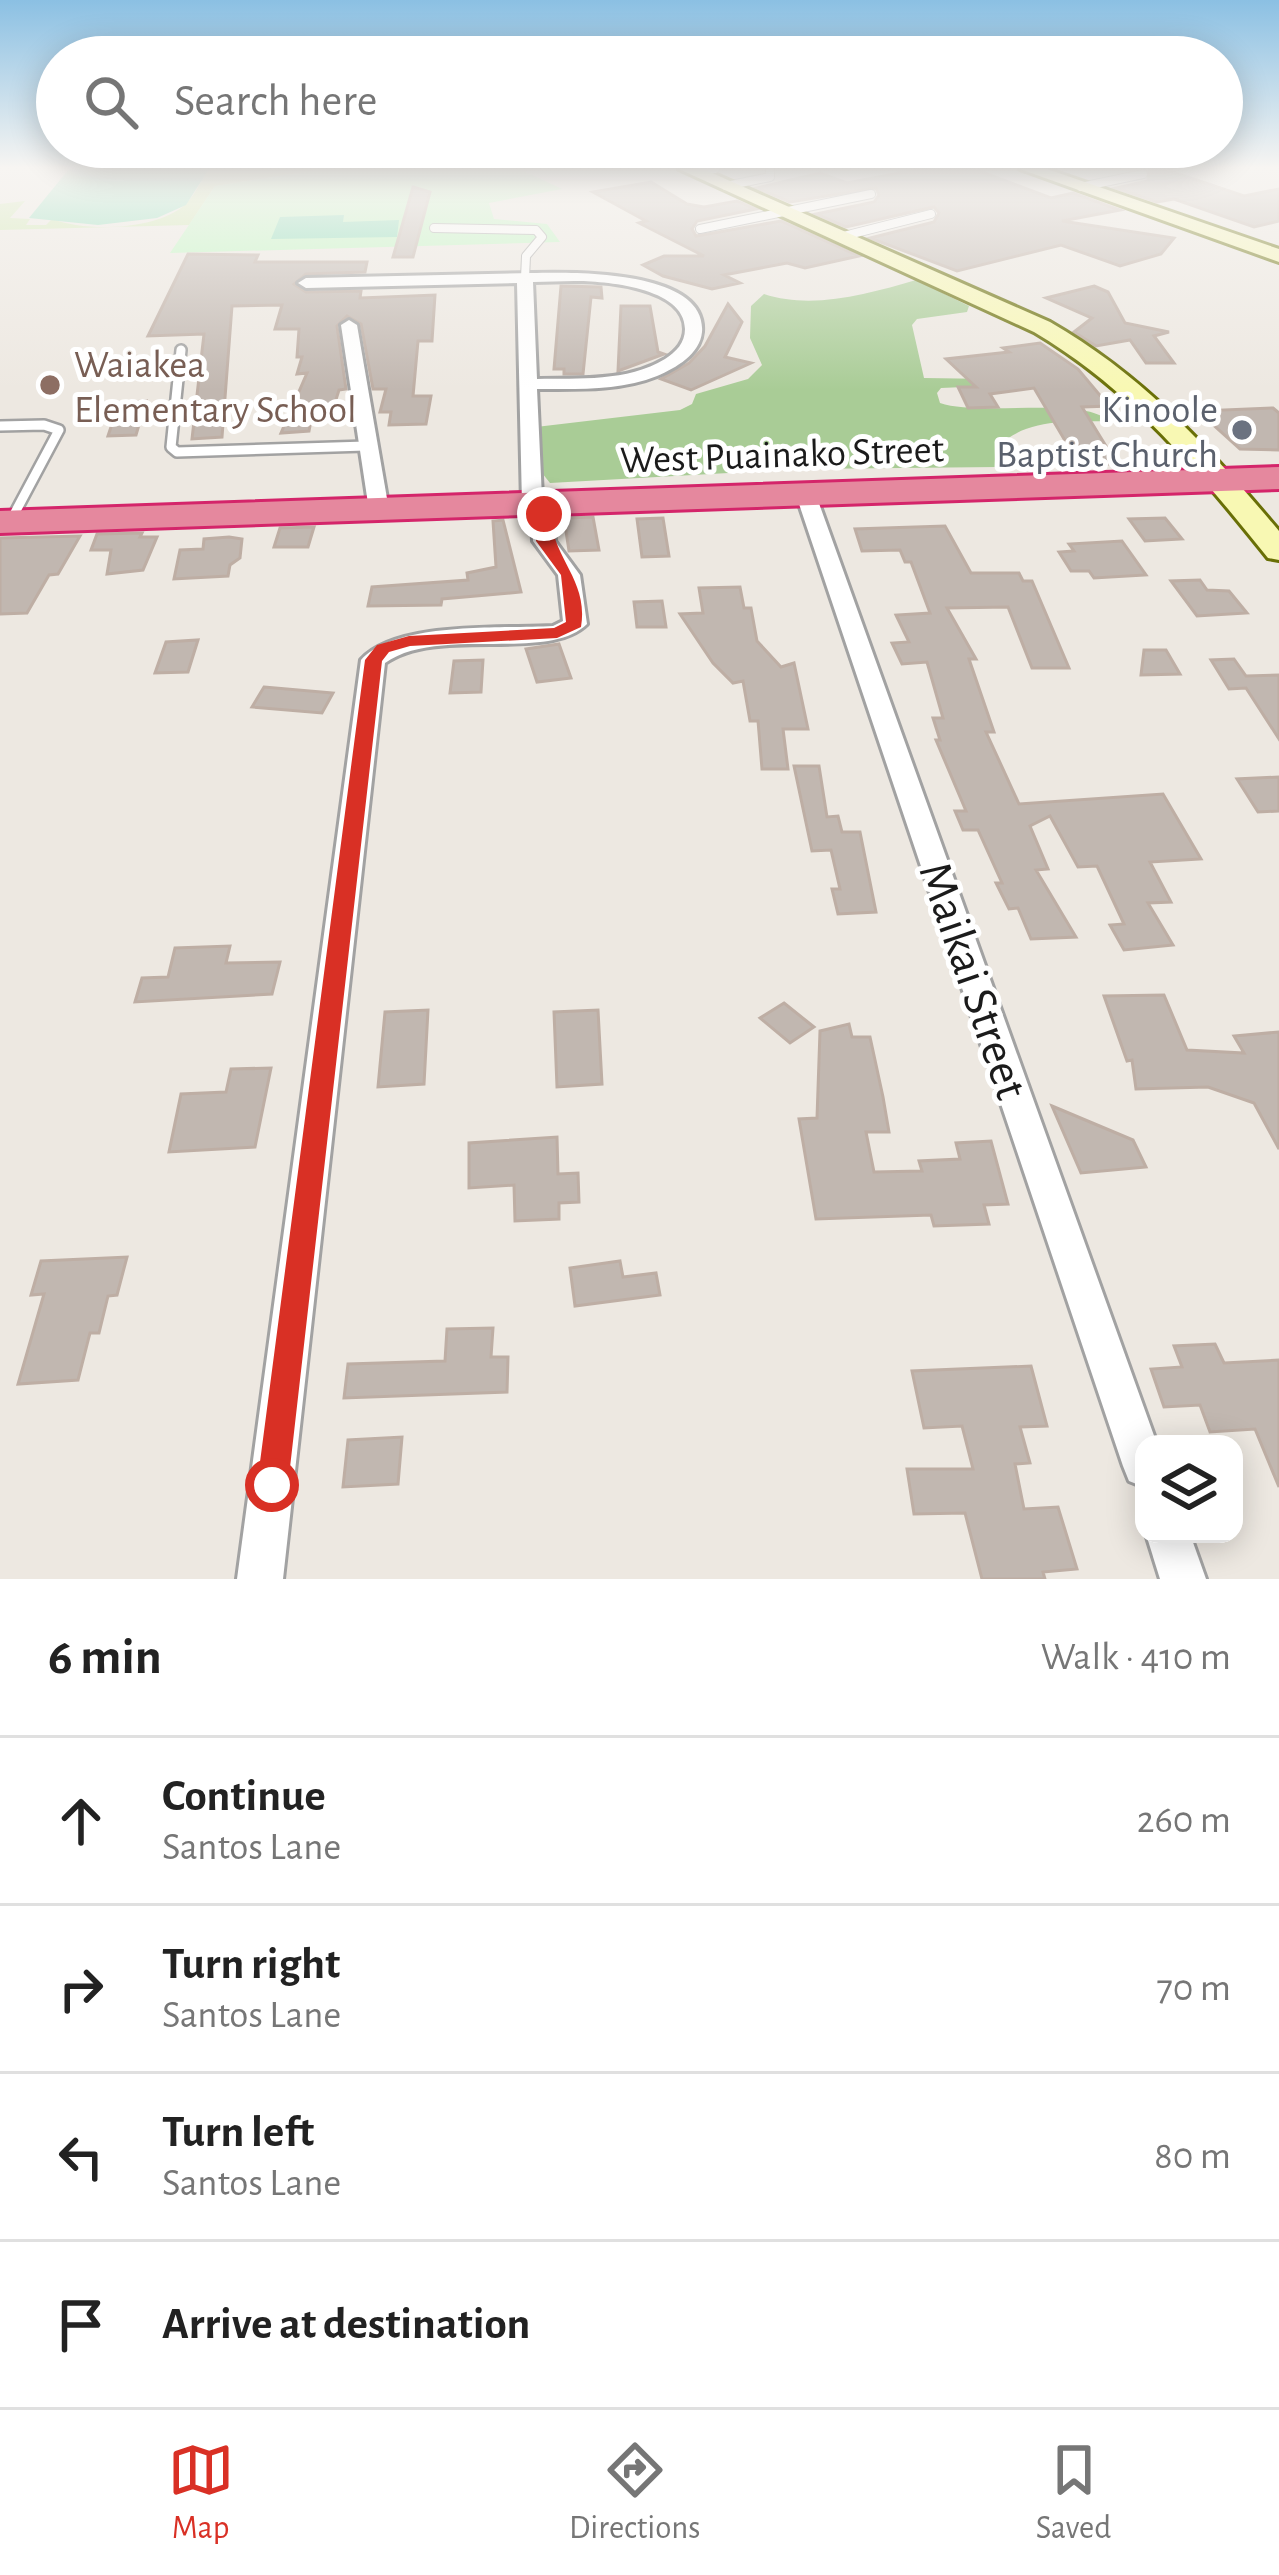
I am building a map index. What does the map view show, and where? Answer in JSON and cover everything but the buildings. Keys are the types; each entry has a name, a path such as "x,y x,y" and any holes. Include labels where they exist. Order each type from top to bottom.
{"highway":[{"name":"West Puainako Street","path":"5,522 1279,478"}],"street":[{"path":"851,243 1042,327 1095,356 1151,400 1279,550"},
{"path":"1241,243 1279,256"},
{"path":"306,283 606,277 653,288 690,311 697,333 680,355 648,373 599,382 530,384"},
{"path":"260,1579 373,660 383,648 409,641 557,633 575,624 568,574 544,541 537,504 525,278"},
{"path":"349,325 379,510"},
{"name":"Maikai Street","path":"806,494 1135,1440"},
{"path":"1171,1543 1184,1579"}],"lane":[{"path":"525,278 526,256 537,243"},
{"path":"181,350 171,447 177,452 366,446"},
{"path":"0,426 44,425 59,430 5,522"}],"green space":[{"path":"177,243 536,243 170,253"},
{"path":"916,280 969,306 967,312 917,319 912,325 924,378 993,379 986,386 941,388 937,393 940,403 1078,410 1108,421 1056,422 1018,432 1007,439 1012,455 998,467 799,469 550,483 542,473 536,427 680,410 692,404 696,394 748,379 762,365 750,338 751,306 764,294 821,300"}],"place":[{"name":"Waiakea Elementary School","path":"50,385"},
{"name":"Kinoole Baptist Church","path":"1242,430"}],"route":[{"path":"272,1485 374,687 373,660 383,648 409,641 557,633 575,624 568,574 544,541 544,514"}]}
